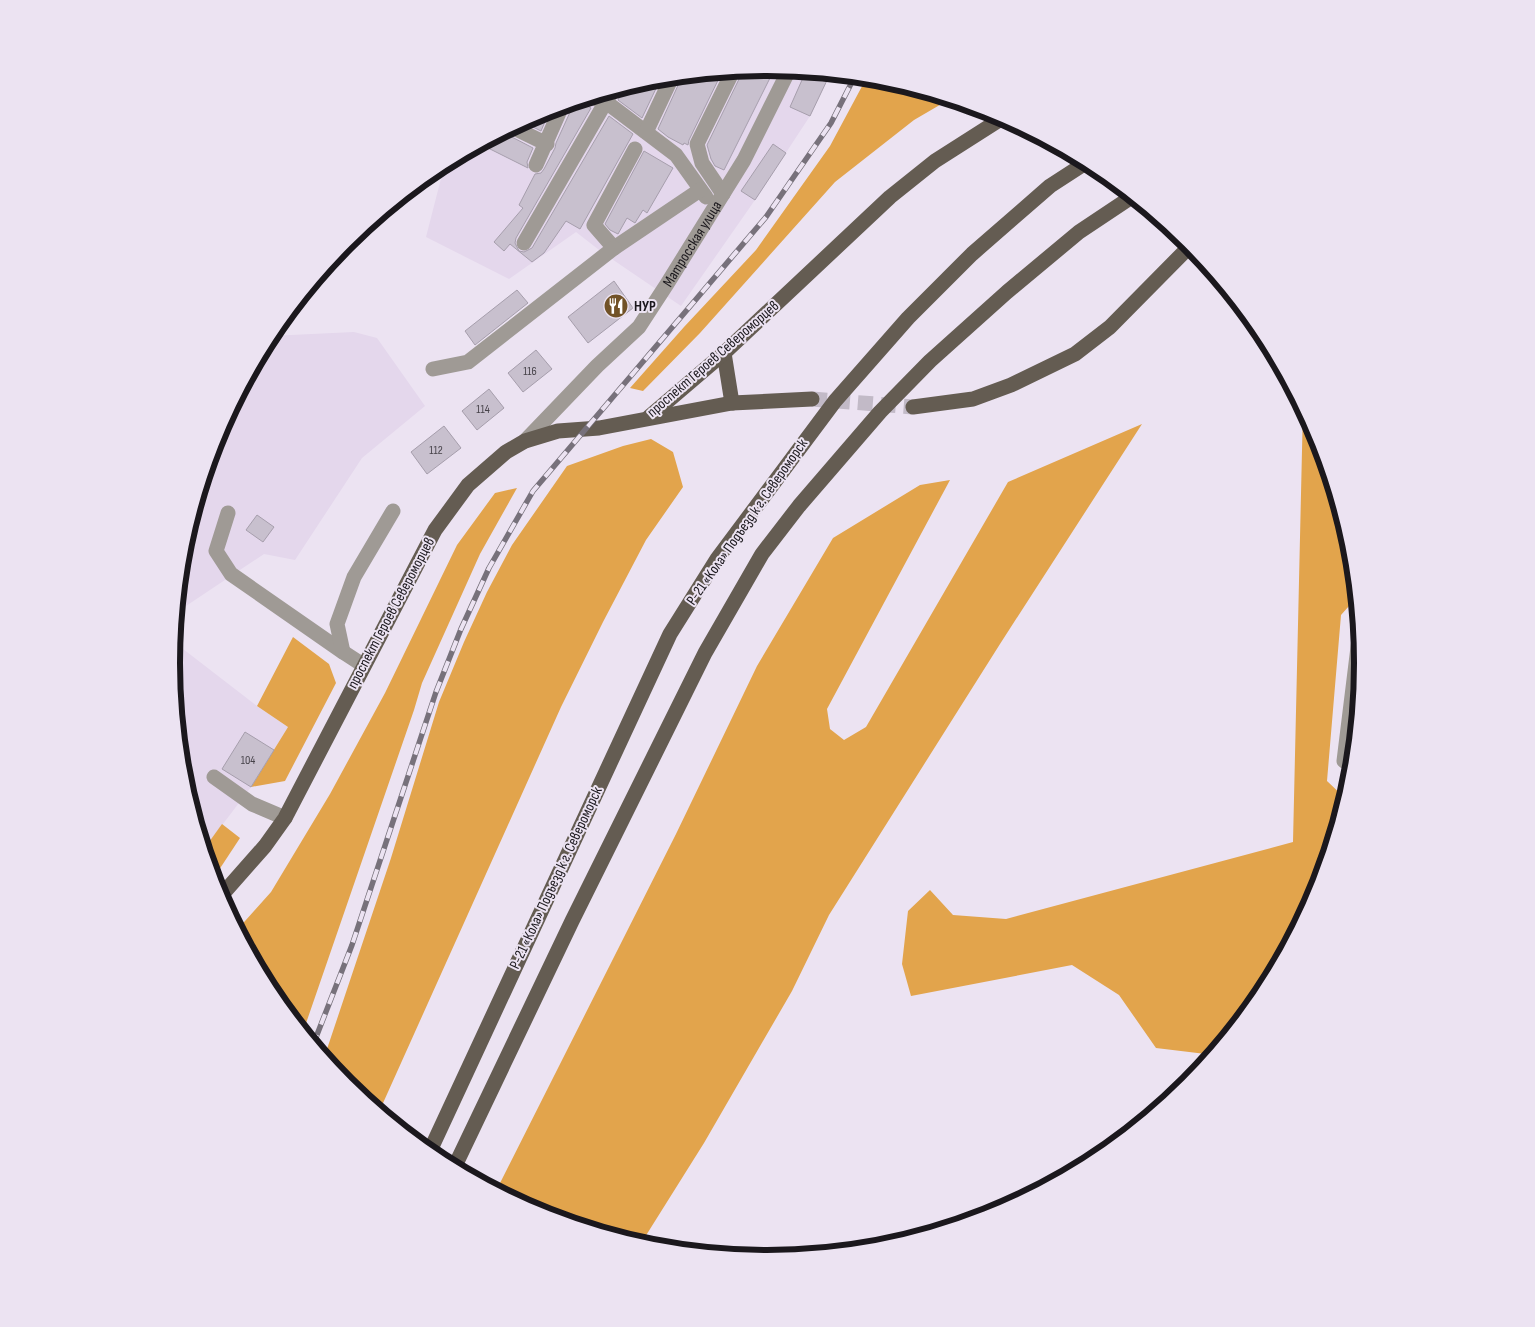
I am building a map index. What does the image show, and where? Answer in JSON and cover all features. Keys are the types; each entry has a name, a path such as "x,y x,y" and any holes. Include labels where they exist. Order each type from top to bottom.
{"main road":[{"name":"проспект Героев Североморцев","path":"226,890 265,846 285,818 435,530 468,485 506,452 526,441 558,431 599,428 647,418 724,353 890,197 935,161 995,123"},
{"name":"Р-21 «Кола» Подъезд к г. Североморск","path":"432,1146 670,634 717,559 835,401 908,318 972,254 1050,186 1080,167"},
{"name":"Р-21 «Кола» Подъезд к г. Североморск","path":"457,1162 572,921 700,662 762,554 799,506 880,412 930,361 1007,292 1079,232 1127,200"},
{"path":"913,407 973,399 1010,385 1074,354 1110,327 1186,251"},
{"path":"724,353 732,403"},
{"path":"647,418 732,403 812,399"}],"lane":[{"name":"Матросская улица","path":"526,441 597,366 639,326 724,194 744,160 786,77"},
{"path":"724,194 702,163 697,144 730,78"},
{"path":"646,132 668,85"},
{"path":"611,98 646,132 676,155 715,208"},
{"path":"524,243 608,99"},
{"path":"536,165 558,115"},
{"path":"521,131 547,144"},
{"path":"614,248 594,225 635,149"},
{"path":"433,369 468,362 614,248 700,190"},
{"path":"343,652 337,624 354,577 393,510"},
{"path":"228,513 216,551 231,574 363,665"},
{"path":"1344,762 1354,678"},
{"path":"214,777 252,804 285,818"}],"shaded area":[{"path":"768,76 827,80 810,116 755,200 681,306 603,253 576,232 509,279 426,237 442,174 508,137 543,121 579,107 616,96 691,81"},
{"path":"863,84 919,96 943,103 914,120 835,182 700,333 643,391 630,388 756,250 830,146"},
{"path":"354,332 377,338 425,406 362,458 295,560 264,554 183,608 192,549 211,475 241,404 280,336"},
{"path":"1303,423 1324,475 1335,512 1350,587 1351,603 1341,615 1327,781 1340,793 1324,852 1310,888 1276,957 1256,990 1206,1054 1156,1048 1119,995 1072,965 911,996 902,964 908,911 930,890 953,915 1006,919 1293,842"},
{"path":"1142,424 829,915 792,991 704,1143 645,1237 579,1220 543,1206 499,1185 676,834 757,666 833,538 920,485 950,480 827,709 830,729 844,740 866,727 1008,482"},
{"path":"651,439 673,452 683,487 646,540 561,707 382,1106 352,1079 326,1051 391,858 439,702 487,592 512,545 567,466 623,446"},
{"path":"517,488 480,554 422,683 305,1025 279,990 242,925 271,892 330,794 385,693 457,545 495,493"},
{"path":"293,637 329,664 336,683 285,781 251,787 288,727 257,706"},
{"path":"181,647 257,706 288,727 251,787 208,843 200,815 185,740 180,664"},
{"path":"222,824 240,838 218,871 208,843"}],"building":[{"path":"771,76 724,170 715,166 707,145 740,77"},
{"path":"803,78 827,80 810,116 790,107"},
{"path":"719,79 688,145 684,143 683,145 668,137 658,129 679,83"},
{"path":"657,87 642,118 618,100 621,95"},
{"path":"586,105 591,108 516,238 515,243 519,251 524,252 532,248 609,116 633,134 580,229 566,221 544,253 532,262 510,244 504,251 494,242 523,208 519,205 535,174 541,173 544,169 571,110"},
{"path":"546,120 541,131 532,126"},
{"path":"510,136 533,148 527,162 528,168 488,148"},
{"path":"773,144 786,153 755,200 741,191"},
{"path":"644,151 673,168 647,213 643,210 635,223 627,218 618,234 610,230 605,224"},
{"path":"614,281 633,308 588,343 568,317"},
{"path":"517,290 528,303 475,345 465,331"},
{"path":"536,350 552,369 523,392 508,373"},
{"path":"489,389 504,408 477,430 462,411"},
{"path":"444,426 461,448 427,474 411,452"},
{"path":"257,515 274,527 263,542 246,530"},
{"path":"245,732 274,750 251,787 222,769"}],"tunnel":[{"path":"812,399 913,407"}],"railway":[{"path":"316,1038 352,945 436,692 461,629 489,568 533,491 766,217 831,123 852,82"}],"place":[{"name":"НУР","path":"616,306"}]}
